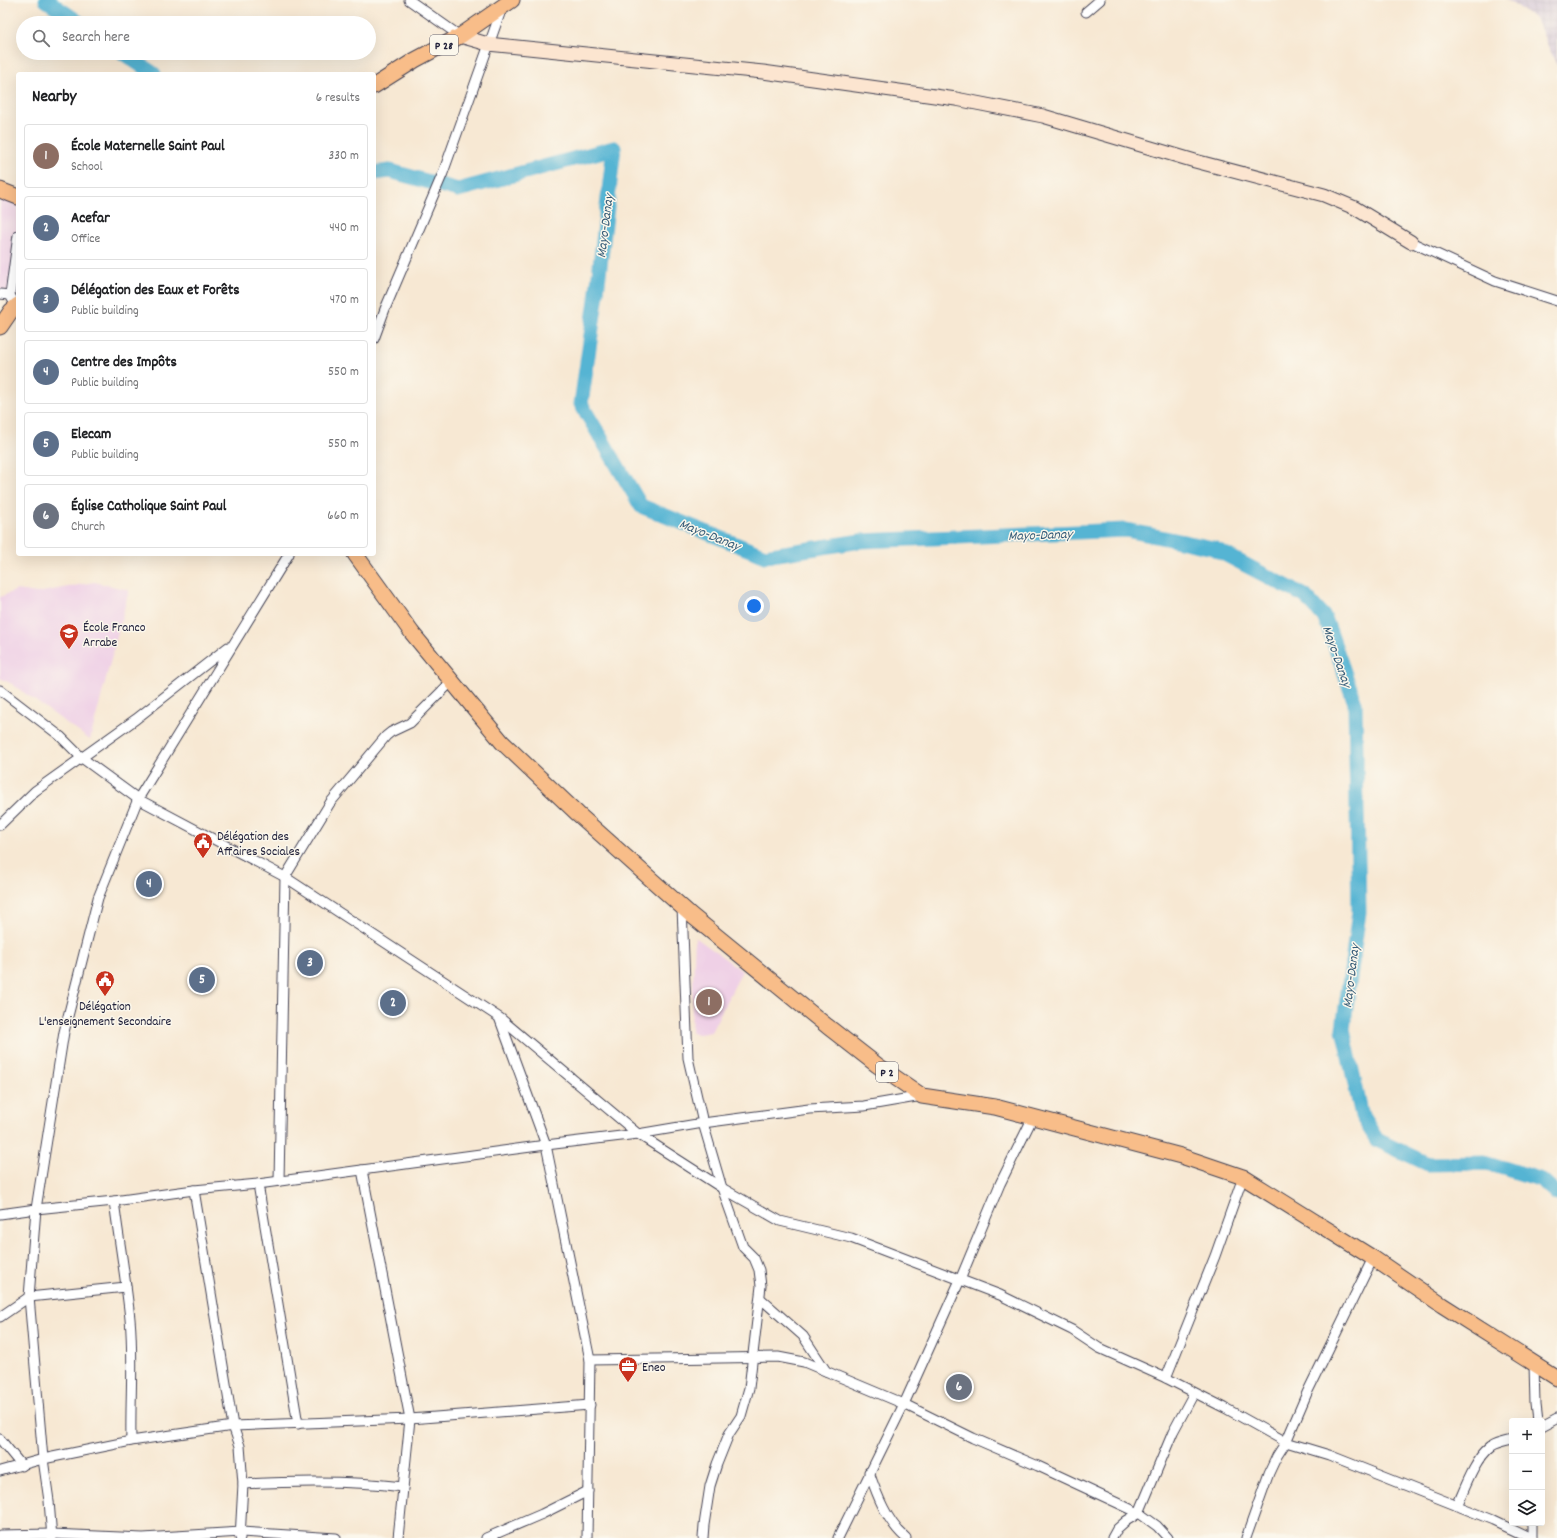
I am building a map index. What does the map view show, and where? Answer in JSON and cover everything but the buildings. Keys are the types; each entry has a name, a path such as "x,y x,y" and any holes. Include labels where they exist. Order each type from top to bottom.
{"main road":[{"name":"P 28","path":"376,85 415,60 460,36 507,3"},
{"path":"460,36 488,44 763,72 956,100 1043,116 1194,161 1324,195 1355,208 1411,242"},
{"path":"0,190 16,196"},
{"path":"1,324 15,302"},
{"name":"P 2","path":"356,556 412,632 502,742 578,814 682,907 827,1026 877,1065 922,1096 994,1107 1181,1156 1243,1177 1373,1258 1557,1378"}],"street":[{"path":"409,0 460,36"},
{"path":"1086,12 1100,0"},
{"path":"376,334 443,174 488,44 507,3"},
{"path":"1411,242 1496,281 1557,301"},
{"path":"0,294 15,302 16,280"},
{"path":"52,1536 49,1500 42,1459 29,1297 36,1209 64,1032 98,898 138,799 288,556"},
{"path":"0,825 35,791 136,719 234,643"},
{"path":"279,1181 285,877 330,803 386,736 396,729 410,723 452,681"},
{"path":"0,690 60,736 82,758 138,799 285,877 500,1018 638,1134 722,1188 780,1221 851,1238 1000,1295 1072,1330 1099,1348 1166,1378 1225,1408 1286,1442 1329,1455 1493,1520 1532,1538 1532,1526"},
{"path":"682,907 688,1058 703,1123 722,1188 743,1247 754,1258 759,1270 761,1286 746,1402 741,1416 729,1434 710,1486 703,1538"},
{"path":"500,1018 546,1145 590,1360 587,1538"},
{"path":"0,1214 194,1190 258,1184 638,1134 703,1123 809,1109 864,1106 922,1096"},
{"path":"838,1538 861,1492 869,1472 904,1404 960,1280 1000,1184 1033,1117"},
{"path":"362,1170 410,1419 398,1538"},
{"path":"1166,1378 1215,1256 1243,1177"},
{"path":"258,1184 298,1424"},
{"path":"194,1190 233,1426 240,1446 243,1484 240,1535"},
{"path":"114,1201 130,1319 130,1408 132,1441"},
{"path":"1246,1538 1276,1456 1286,1442 1307,1393 1373,1258"},
{"path":"0,1317 29,1297 126,1287"},
{"path":"760,1298 803,1336 826,1371"},
{"path":"590,1360 753,1357 778,1357 793,1359 826,1371 904,1404 973,1438 1038,1466 1139,1514 1157,1526 1168,1538"},
{"path":"1534,1364 1535,1404 1537,1418"},
{"path":"1112,1538 1117,1529 1139,1514 1173,1432 1194,1393"},
{"path":"0,1471 22,1466 42,1459 132,1441 233,1426 410,1419 590,1405"},
{"path":"1545,1424 1557,1418"},
{"path":"0,1439 22,1466"},
{"path":"1457,1506 1477,1463 1485,1452 1493,1446 1509,1441"},
{"path":"869,1472 892,1522 906,1538"},
{"path":"243,1484 357,1482 403,1487"},
{"path":"486,1538 542,1514 588,1491"},
{"path":"0,1535 143,1538 240,1535 336,1538"}],"shaded area":[{"path":"1506,0 1557,0 1557,66 1536,19 1513,3"},
{"path":"0,196 16,203 16,291 0,290"},
{"name":"École Franco Arrabe","path":"94,582 129,590 90,740 12,684 0,678 0,597 17,590 37,593"},
{"path":"695,937 742,971 711,1032 700,1034 691,1033"}],"waterway":[{"name":"Mayo-Danay","path":"46,0 70,16"},
{"name":"Mayo-Danay","path":"133,60 151,72"},
{"name":"Mayo-Danay","path":"376,173 390,171 458,190 614,148 596,300 581,404 641,506 765,556 861,541 1126,530 1213,548 1305,596 1325,618 1355,703 1359,912 1343,1029 1362,1116 1377,1140 1428,1164 1487,1163 1542,1180 1557,1194"}],"place":[{"name":"École Franco Arrabe","path":"69,650"},
{"name":"Délégation des Affaires Sociales","path":"203,859"},
{"name":"Centre des Impôts","path":"149,884"},
{"name":"Délégation des Eaux et Forêts","path":"310,963"},
{"name":"Elecam","path":"202,980"},
{"name":"Délégation L'enseignement Secondaire","path":"105,997"},
{"name":"École Maternelle Saint Paul","path":"709,1002"},
{"name":"Acefar","path":"393,1003"},
{"name":"Eneo","path":"628,1383"},
{"name":"Église Catholique Saint Paul","path":"959,1387"}]}
